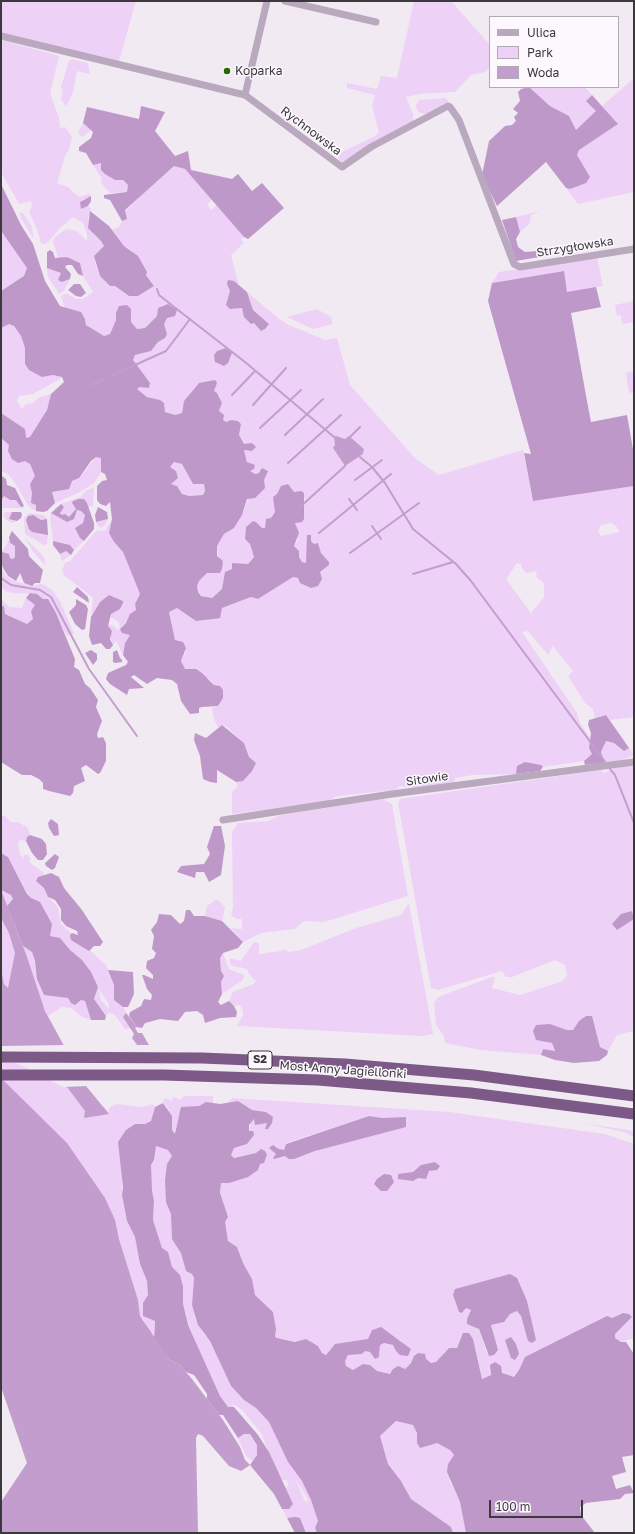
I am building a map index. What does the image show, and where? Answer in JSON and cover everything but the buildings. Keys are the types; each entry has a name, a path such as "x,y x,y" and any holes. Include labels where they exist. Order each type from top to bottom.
{"highway":[{"name":"Most Anny Jagiellonki","path":"1,1057 187,1057 345,1064 497,1078 634,1096"},
{"name":"Most Anny Jagiellonki","path":"1,1075 185,1075 318,1080 471,1093 634,1114"}],"street":[{"path":"245,95 267,1"},
{"path":"285,1 376,22"},
{"name":"Rychnowska","path":"1,36 245,95 342,167 371,147 448,106 452,107 459,120 512,262 520,267"},
{"name":"Strzygłowska","path":"520,267 634,248"},
{"name":"Sitowie","path":"223,820 400,793 634,762"}],"green space":[{"path":"1,1 136,1 119,61 1,33"},
{"path":"414,1 451,1 489,44 489,68 485,72 471,75 455,92 420,94 406,97 413,114 413,122 342,162 338,159 342,152 375,136 379,132 372,106 375,95 347,88 347,83 377,89 381,76 397,78"},
{"path":"1,40 59,56 50,93 59,118 60,128 65,127 72,137 57,183 68,187 79,197 89,194 91,196 82,200 81,209 88,206 91,208 88,219 95,236 104,246 95,263 99,274 109,286 115,286 129,296 138,296 154,286 130,249 124,246 112,230 119,227 122,221 127,219 125,211 140,195 174,166 185,169 212,199 207,205 211,210 217,205 244,237 241,240 244,243 231,255 239,286 234,281 227,284 230,291 230,309 242,308 261,330 269,324 253,310 247,292 279,319 289,325 325,340 337,338 350,385 416,459 439,475 523,450 533,501 634,486 634,717 610,720 606,715 595,718 593,709 585,703 568,676 573,671 553,646 548,655 528,631 522,632 577,713 580,723 590,738 589,748 592,754 584,761 543,767 541,765 516,771 516,774 473,775 455,778 454,785 416,788 400,786 395,790 337,796 327,802 232,814 232,792 238,786 236,782 243,781 249,757 244,743 227,727 223,725 218,727 214,719 212,708 219,706 220,686 214,685 211,680 185,669 181,661 186,652 183,643 175,641 169,611 177,608 196,621 214,619 222,608 251,597 258,599 293,577 298,578 320,572 329,565 329,562 321,553 318,543 314,544 311,541 311,535 306,563 302,562 299,557 299,551 294,546 298,540 295,523 304,511 303,505 305,499 301,491 294,492 281,486 277,494 275,512 265,528 262,528 253,521 246,527 245,539 250,544 254,556 248,564 232,569 222,589 212,598 202,596 198,592 197,586 199,581 207,573 220,573 217,546 224,534 234,528 242,515 259,473 255,474 250,471 244,450 246,449 239,435 241,424 231,420 226,422 223,420 219,411 222,403 217,393 214,391 215,380 199,383 184,401 182,413 175,415 165,412 164,403 160,400 147,397 137,389 140,387 133,359 135,355 151,351 158,342 165,338 167,334 164,324 168,304 158,308 157,316 145,328 136,329 131,322 131,309 116,313 116,320 110,334 103,336 86,325 85,319 81,312 65,308 61,297 64,294 68,294 76,299 83,299 93,292 83,276 80,263 67,257 58,258 53,241 55,237 66,229 77,231 87,241 87,234 83,223 73,217 61,227 48,242 45,244 41,243 37,229 29,212 32,206 31,201 19,204 1,172","holes":["349,437 364,449 363,454 345,466 333,448","611,523 617,527 619,532 601,536 598,531 601,525","517,563 522,565 521,567 526,573 536,571 537,578 544,583 544,597 531,613 506,579"]},
{"path":"72,59 88,63 90,74 77,71 73,92 66,107 61,99 63,90 61,87 69,61"},
{"path":"634,78 634,192 578,204 566,188 570,189 590,177 577,155 579,149 618,124 602,106"},
{"path":"530,88 586,88 592,95 587,101 597,111 576,130 569,116 550,106"},
{"path":"445,98 448,100 447,103 425,114 420,113 417,110 416,105 419,100"},
{"path":"83,123 91,130 82,137 78,133"},
{"path":"101,163 128,185 127,192 110,193 101,183 102,179 93,165"},
{"path":"541,211 531,215 530,223 520,232 516,217"},
{"path":"19,213 23,213 31,225 34,239 22,220"},
{"path":"1,230 33,271 1,291"},
{"path":"597,257 603,286 567,293 563,271 492,283 499,272"},
{"path":"47,268 61,273 62,282 70,279 64,291 59,294 48,277"},
{"path":"634,301 634,322 622,324 621,315 617,316 615,305"},
{"path":"317,309 331,317 333,324 313,329 287,317"},
{"path":"9,324 14,326 21,336 25,348 25,364 42,377 53,375 63,377 33,394 19,396 17,401 22,409 26,404 33,403 40,397 51,394 47,410 30,438 26,438 19,425 1,413 1,328"},
{"path":"634,371 634,392 629,393 626,373"},
{"path":"1,438 30,464 35,476 31,503 36,505 36,511 29,507 8,474 1,471"},
{"path":"96,457 101,458 101,472 94,483 80,492 55,503 52,492 60,491 82,475"},
{"path":"174,462 182,464 193,484 204,484 205,491 203,495 189,496 182,494 177,486 171,484 172,481 169,467"},
{"path":"94,487 93,506 88,507 87,503 72,504 76,509 69,517 62,515 60,512 64,507 61,504 80,497 87,490"},
{"path":"4,496 10,500 17,500 21,507 24,506 23,508 1,508 1,501"},
{"path":"77,510 81,510 85,515 80,538 84,541 74,550 70,545 53,541 50,516 51,513 67,522"},
{"path":"5,512 12,512 10,519 17,521 12,523 6,520 3,514"},
{"path":"29,513 43,515 47,518 41,520 43,532 48,535 47,544 44,545 25,534 24,518"},
{"path":"108,519 102,528 98,526 96,522"},
{"path":"112,519 109,533 114,542 123,552 140,594 135,604 136,610 120,629 119,622 110,617 111,613 120,609 123,601 109,595 100,602 91,617 93,598 64,575 62,570 65,563 70,561 97,530 105,531"},
{"path":"25,538 44,557 46,566 34,553"},
{"path":"9,540 10,543 15,546 16,557 13,559 10,558 9,554 2,552"},
{"path":"66,551 71,555 62,561 60,554"},
{"path":"1,568 6,576 14,581 32,586 42,584 51,589 59,599 74,634 67,636 48,599 43,599 37,594 12,593 5,591 1,586"},
{"path":"26,598 36,605 33,619 27,624 5,614 1,599 9,607 22,608"},
{"path":"108,624 114,626 117,630 120,629 130,635 125,643 123,655 116,641 113,645 107,626"},
{"path":"606,741 614,743 624,751 629,748 634,755 618,762 604,763 601,752"},
{"path":"634,765 634,911 632,911 617,929 634,919 634,1031 617,1035 608,1051 600,1047 591,1016 586,1016 579,1021 573,1030 567,1030 550,1024 536,1039 552,1043 555,1052 543,1049 541,1055 481,1050 445,1043 444,1036 436,1025 434,1003 438,997 492,977 495,977 492,988 520,995 563,981 567,975 565,965 555,960 512,977 506,977 502,971 438,990 431,988 398,803 400,799 601,770 604,773 614,768"},
{"path":"383,799 392,804 408,896 324,922 304,921 295,929 261,933 243,942 231,928 242,929 242,919 237,919 231,915 233,908 232,832 238,823 268,821 280,815"},
{"path":"1,816 5,816 11,822 18,822 28,828 30,835 27,837 26,841 20,840 18,844 20,854 24,858 24,855 28,855 31,860 29,862 44,873 44,888 48,897 58,907 61,924 106,965 126,1013 137,1027 125,1029 115,1015 109,1012 106,1016 94,999 98,987 82,960 50,936 8,857 1,853","holes":["99,989 109,1005 109,1009 101,1000"]},
{"path":"1,890 11,895 13,899 7,906 8,911 23,946 32,951 36,968 49,994 68,998 71,1003 81,1000 85,1001 91,1020 82,1017 71,1008 62,1007 48,1016 40,999 32,974 24,1001 1,983"},
{"path":"217,899 225,907 222,921 205,916 207,906"},
{"path":"409,903 433,1034 422,1036 237,1026 243,1015 243,1011 240,1005 234,1006 229,1001 233,992 253,984 256,981 249,974 247,969 230,964 230,958 241,961 254,942 259,943 259,954 281,951 285,949 289,952 301,950 356,928 401,915"},
{"path":"223,953 229,969 244,975 243,980 222,994 221,982 224,976 221,971 220,958"},
{"path":"1,1053 67,1087 72,1092 104,1107 108,1112 110,1107 117,1104 143,1107 153,1104 155,1107 151,1121 145,1124 134,1124 122,1171 122,1195 127,1221 135,1237 140,1264 147,1281 148,1295 143,1304 143,1316 162,1248 153,1220 154,1201 150,1188 151,1165 154,1160 154,1148 169,1110 163,1101 165,1098 172,1101 173,1097 181,1100 184,1096 213,1096 213,1103 206,1102 199,1106 188,1265 194,1278 192,1305 202,1332 210,1341 231,1386 244,1400 256,1408 269,1422 288,1462 302,1481 311,1500 318,1521 315,1528 317,1533 306,1533 300,1518 287,1518 282,1509 289,1509 291,1500 285,1488 289,1485 286,1480 281,1481 278,1476 261,1433 242,1410 231,1403 234,1407 228,1407 220,1396 188,1325 155,1321 153,1336 146,1327 144,1320 140,1316 138,1300 119,1239 1,1079","holes":["295,1479 308,1499 306,1503"]},
{"path":"232,1098 449,1112 605,1134 634,1144 634,1338 621,1342 615,1338 615,1333 632,1317 623,1313 525,1357 514,1377 489,1370 491,1375 482,1379 473,1339 457,1348 448,1348 437,1362 431,1363 414,1356 411,1363 404,1370 391,1374 377,1371 370,1365 363,1364 353,1370 346,1367 345,1361 348,1355 362,1354 365,1351 370,1352 375,1359 380,1354 380,1345 383,1343 393,1345 396,1351 403,1342 385,1331 372,1330 368,1339 364,1341 335,1344 326,1355 322,1353 318,1346 275,1337 276,1329 273,1312 255,1295 252,1279 243,1263 237,1247 228,1241 220,1193 221,1183 229,1183 256,1153 233,1158 231,1155 234,1148 247,1144 251,1122 254,1119 255,1125 267,1122 265,1129 268,1129 272,1123 266,1112 252,1110 238,1101 228,1103","holes":["369,1116 382,1118 406,1117 294,1159 285,1156 273,1158 276,1154 276,1145 279,1149 284,1150 286,1143","435,1162 440,1166 418,1178 398,1174 413,1172 421,1165","455,1301 527,1301 529,1313 528,1341 521,1316 517,1311 510,1314 504,1322 491,1325 497,1350 487,1353 479,1329 467,1319 471,1310 466,1308 462,1313 459,1312"]},
{"path":"583,1123 634,1131 634,1137 624,1132"},
{"path":"396,1421 413,1425 417,1433 417,1443 437,1443 450,1450 454,1455 448,1464 449,1479 460,1502 466,1533 453,1533 450,1527 411,1499 401,1481 388,1464 380,1436"},
{"path":"244,1434 250,1434 257,1445 257,1455 253,1461 246,1456 238,1438"}],"shaded area":[{"path":"530,88 550,106 569,116 576,130 596,111 586,101 592,95 618,124 579,150 577,155 590,177 586,183 570,189 566,188 546,162 497,206 482,175 489,141 505,126 512,125 516,121 514,117 518,113 513,109 520,101 518,92 521,89"},
{"path":"141,106 165,112 155,131 175,156 188,151 191,170 232,179 238,174 252,191 262,183 284,208 248,239 244,237 185,169 174,166 125,210 127,219 122,221 110,200 104,198 104,195 127,192 128,185 123,180 115,180 105,174 101,170 101,163 93,165 86,153 79,151 79,147 91,138 93,132 83,123 87,107 139,119"},
{"path":"1,184 21,225 33,244 45,281 60,306 81,312 85,319 86,325 104,336 110,334 116,320 116,313 119,306 127,305 131,309 131,322 137,329 145,328 157,316 158,308 168,304 177,310 175,316 167,318 164,324 167,334 165,338 158,342 151,351 135,355 133,360 150,383 149,388 140,387 137,389 147,397 160,400 164,403 165,412 175,415 182,413 184,401 199,383 215,380 217,383 214,391 217,393 222,403 219,411 224,415 223,420 226,422 231,420 238,421 241,424 239,435 244,444 252,443 256,447 252,451 244,450 247,462 255,465 254,469 250,471 255,474 259,473 262,468 268,471 264,480 265,488 255,498 247,499 242,515 234,528 224,534 221,539 217,546 217,556 223,561 222,569 220,573 207,573 199,581 197,586 198,592 201,596 212,598 222,589 225,572 232,569 232,563 248,564 254,557 250,544 245,539 246,527 253,521 262,528 265,528 266,519 271,518 275,512 273,497 277,494 281,486 288,484 294,492 301,491 304,493 304,519 302,522 295,523 299,533 294,546 299,551 299,557 302,562 306,563 307,535 311,535 311,541 314,544 318,543 321,553 329,562 329,565 320,572 322,579 318,586 311,588 300,583 298,578 293,577 258,599 251,597 222,608 220,618 196,621 177,608 169,612 175,640 183,642 186,648 181,661 185,669 196,669 214,685 220,686 223,690 223,698 218,706 202,707 199,708 199,713 190,714 181,701 177,684 172,680 157,678 147,684 134,675 131,677 144,688 129,689 127,695 110,684 106,679 108,673 126,665 128,662 123,655 125,643 130,635 122,633 120,629 126,623 130,614 136,610 135,604 140,594 123,552 114,542 109,533 112,519 110,502 106,506 100,504 97,500 97,486 102,481 107,480 105,474 101,472 101,458 96,457 91,461 79,478 72,481 69,489 52,492 55,503 47,511 36,511 36,505 31,503 32,493 30,484 35,476 30,464 25,461 18,463 12,459 8,451 9,445 1,438 1,413 25,429 26,438 30,437 47,410 51,394 64,382 62,377 53,375 42,377 29,370 25,364 25,348 21,336 14,326 9,324 1,328 1,291 24,276 27,268 2,232","holes":["174,462 182,464 193,484 204,484 205,491 203,495 189,496 182,494 177,486 171,484 178,478 176,471 170,467"]},
{"path":"91,196 91,201 88,206 81,209 80,202"},
{"path":"90,211 109,226 124,246 138,256 147,272 146,275 154,286 138,296 129,296 115,286 110,286 100,276 94,256 104,246 88,228"},
{"path":"516,217 520,232 516,239 518,247 525,252 550,250 551,255 516,261 502,220"},
{"path":"50,250 53,252 55,258 67,257 80,263 83,276 78,274 72,265 67,265 65,267 71,274 70,279 62,282 58,280 61,273 47,268 47,252"},
{"path":"564,271 567,292 596,287 601,307 571,313 591,422 627,415 634,455 634,486 533,501 524,453 531,454 488,301 492,283"},
{"path":"228,280 234,281 247,292 253,310 269,324 265,329 261,331 254,323 251,324 244,317 242,308 230,309 226,305 230,291 227,284"},
{"path":"74,284 80,284 86,293 81,297 76,296 68,290"},
{"path":"226,348 232,353 228,363 224,366 215,362 214,355 217,351"},
{"path":"2,476 6,479 7,485 15,488 24,506 21,507 16,500 10,500 4,496 1,501"},
{"path":"84,499 87,503 94,523 94,529 84,541 80,538 75,528 83,523 85,515 81,511 77,510 74,519 67,522 51,513 61,504 64,507 60,513 69,517 76,509 72,503 73,501"},
{"path":"98,507 107,512 108,519 96,522 95,515"},
{"path":"12,512 21,512 21,518 17,521 9,519"},
{"path":"33,515 41,520 47,519 48,535 32,532 29,529 26,520 28,516"},
{"path":"12,531 28,549 29,556 43,570 40,583 35,583 32,586 24,583 20,573 16,581 8,576 3,568 1,562 2,552 9,554 10,558 13,559 15,557 15,546 10,543 9,537"},
{"path":"53,541 70,545 74,550 71,555 66,551 60,554 53,545"},
{"path":"77,587 88,597 89,603 73,592"},
{"path":"30,593 37,594 43,599 48,599 56,613 75,659 74,667 79,670 85,684 90,688 98,700 96,707 102,721 97,734 98,738 103,737 106,743 106,761 98,774 86,765 81,768 85,781 74,786 73,793 70,796 43,789 43,783 39,779 31,775 22,775 1,762 1,604 4,607 5,614 27,624 33,619 31,611 35,605 26,598"},
{"path":"109,595 123,601 123,603 120,609 111,614 108,626 112,631 110,639 113,645 110,649 106,649 101,643 92,645 89,636 91,617 100,602"},
{"path":"76,599 86,605 88,609 85,629 82,630 75,624 69,612 76,605"},
{"path":"91,650 97,654 97,660 93,665 85,653"},
{"path":"117,650 122,662 115,663 113,662 113,652"},
{"path":"606,715 629,748 624,751 614,743 606,741 601,752 604,763 585,765 584,761 592,754 589,748 591,733 588,725 589,720"},
{"path":"222,725 244,743 249,757 256,763 252,771 243,781 236,782 217,770 217,783 203,779 200,756 194,740 195,733 206,738"},
{"path":"525,762 541,765 543,767 540,771 516,774 517,766"},
{"path":"51,819 58,824 59,835 54,836 49,828 48,823"},
{"path":"214,826 221,826 225,846 221,875 209,882 204,872 196,872 195,878 177,872 181,866 204,864 210,854 207,847"},
{"path":"30,835 42,839 46,844 47,854 43,860 38,860 32,853 26,841 27,837"},
{"path":"1,853 8,857 27,894 31,898 40,902 52,924 50,936 60,938 70,950 82,960 91,972 98,987 94,999 106,1016 105,1020 91,1020 85,1001 81,1000 75,1005 71,1003 68,998 44,995 37,979 35,961 32,952 23,946 7,906 13,899 11,895 1,890"},
{"path":"55,854 59,857 55,868 52,870 46,866 45,863"},
{"path":"51,873 59,877 64,888 82,910 103,942 100,946 94,946 89,951 71,940 70,935 72,933 78,935 77,931 66,926 61,920 61,909 55,900 48,897 44,888 36,881 38,877"},
{"path":"186,910 190,910 194,916 205,916 222,921 243,942 238,948 223,953 220,958 221,971 224,976 221,982 222,994 218,1002 221,1005 229,1001 237,1012 236,1017 220,1018 205,1023 203,1015 197,1011 185,1012 178,1021 160,1019 145,1023 142,1028 137,1027 129,1016 130,1012 141,1006 144,999 151,1000 152,995 147,989 142,975 153,979 153,975 146,968 147,961 154,958 156,953 152,949 154,936 151,930 157,922 159,914 171,915 180,924 184,921"},
{"path":"632,911 634,919 617,930 612,924 621,914"},
{"path":"108,970 133,972 134,994 128,1007 123,1007 114,1000 114,985"},
{"path":"586,1016 592,1016 600,1047 608,1051 607,1055 599,1061 574,1063 555,1060 541,1055 543,1049 555,1051 552,1043 536,1040 533,1031 536,1025 550,1024 567,1030 573,1030 579,1021"},
{"path":"238,1101 252,1110 266,1112 273,1117 272,1123 268,1129 265,1129 267,1123 255,1125 254,1119 249,1125 249,1131 253,1131 254,1135 247,1144 234,1148 231,1155 234,1158 256,1153 261,1149 265,1151 267,1155 264,1163 260,1164 258,1170 248,1177 229,1183 221,1183 220,1193 228,1217 225,1222 228,1241 237,1247 243,1263 252,1279 255,1295 273,1312 276,1329 275,1337 295,1342 306,1339 318,1346 322,1353 326,1355 335,1344 368,1339 372,1330 381,1327 411,1349 408,1356 400,1355 393,1345 384,1343 380,1345 379,1357 375,1359 370,1352 365,1351 362,1354 348,1355 345,1361 346,1366 353,1370 363,1364 370,1365 377,1371 390,1374 393,1369 398,1366 405,1369 411,1363 414,1356 418,1353 425,1354 426,1359 431,1363 436,1362 449,1348 457,1348 463,1333 469,1333 473,1339 482,1379 491,1375 490,1365 495,1362 501,1366 502,1373 514,1377 525,1357 607,1316 612,1318 623,1313 629,1314 632,1317 615,1334 615,1338 621,1342 626,1342 634,1354 634,1455 622,1457 626,1472 612,1476 616,1489 630,1485 634,1493 625,1494 620,1499 586,1503 580,1507 581,1515 595,1533 466,1533 460,1502 447,1472 448,1464 454,1455 450,1450 437,1443 420,1448 417,1443 417,1433 413,1425 396,1421 380,1436 388,1464 401,1481 411,1499 451,1527 453,1533 317,1533 315,1528 318,1521 311,1500 302,1481 288,1462 269,1422 256,1408 244,1400 231,1386 210,1341 198,1325 192,1305 194,1278 192,1274 186,1271 181,1253 172,1239 171,1214 166,1202 165,1180 167,1164 172,1156 168,1150 156,1146 154,1160 151,1165 154,1201 153,1220 162,1248 168,1252 172,1267 180,1275 183,1286 183,1304 188,1325 220,1396 228,1407 234,1407 258,1435 269,1452 293,1504 289,1509 282,1509 274,1494 250,1465 257,1455 257,1445 250,1434 244,1434 238,1438 223,1415 219,1415 207,1399 207,1394 194,1375 186,1372 180,1365 170,1360 154,1339 155,1321 143,1316 143,1303 148,1295 147,1281 140,1264 135,1237 127,1221 122,1195 123,1187 118,1142 126,1130 135,1124 145,1124 151,1121 155,1107 163,1103 172,1116 172,1130 175,1134 181,1107 199,1106 206,1102 220,1104"},
{"path":"369,1116 382,1118 406,1117 406,1127 315,1151 294,1159 289,1159 285,1156 274,1159 273,1158 276,1154 269,1148 273,1145 284,1150 286,1144"},
{"path":"435,1162 440,1166 437,1170 429,1171 426,1179 418,1178 413,1181 398,1179 398,1174 413,1172 421,1165"},
{"path":"384,1174 391,1175 394,1182 387,1191 381,1191 374,1184 377,1179"},
{"path":"510,1274 517,1278 527,1301 536,1340 532,1343 528,1341 521,1316 517,1311 510,1314 504,1322 491,1325 498,1350 494,1355 489,1356 479,1329 467,1324 467,1319 471,1310 466,1308 462,1313 459,1312 453,1295 455,1289"},
{"path":"511,1337 516,1344 519,1354 515,1360 511,1358 505,1340"},
{"path":"287,1518 300,1518 306,1533 295,1533"}],"water":[{"path":"336,436 345,439 349,436 364,449 363,454 345,466 333,448 335,445 334,437"},
{"path":"1,890 26,954 45,1011 86,1086 109,1114 84,1118 85,1111 67,1087 1,1053 1,969 4,984 8,988 15,953 9,933 1,918"},
{"path":"126,1013 137,1027 135,1028 138,1033 142,1033 153,1052 143,1053 132,1038 134,1034 123,1017"},
{"path":"1,1078 67,1143 105,1198 115,1220 119,1239 138,1300 140,1316 170,1360 180,1365 223,1420 240,1447 245,1460 250,1465 241,1471 229,1466 203,1436 198,1434 196,1438 198,1533 1,1533 1,1502 27,1463 1,1387"}],"pier":[{"path":"65,1045 89,1086 63,1087 1,1055 1,1046"},
{"path":"135,1045 151,1045 155,1053 141,1054"}],"waterway":[{"path":"157,289 159,295 245,362 334,437"},
{"path":"113,375 166,351 190,319"},
{"path":"253,405 286,368"},
{"path":"232,395 255,371"},
{"path":"92,385 103,379"},
{"path":"260,428 301,390"},
{"path":"285,435 323,399"},
{"path":"288,463 341,415"},
{"path":"350,437 360,427"},
{"path":"360,457 372,467 385,483 413,529 456,564 471,581 606,763"},
{"path":"355,480 382,460"},
{"path":"299,508 345,466"},
{"path":"319,533 391,474"},
{"path":"349,499 357,510"},
{"path":"350,553 419,503"},
{"path":"372,526 381,539"},
{"path":"413,574 453,562"},
{"path":"1,578 11,585 40,590 51,597 89,669 137,736"},
{"path":"610,769 615,775 634,823"}],"place":[{"name":"Koparka","path":"227,71"}]}
